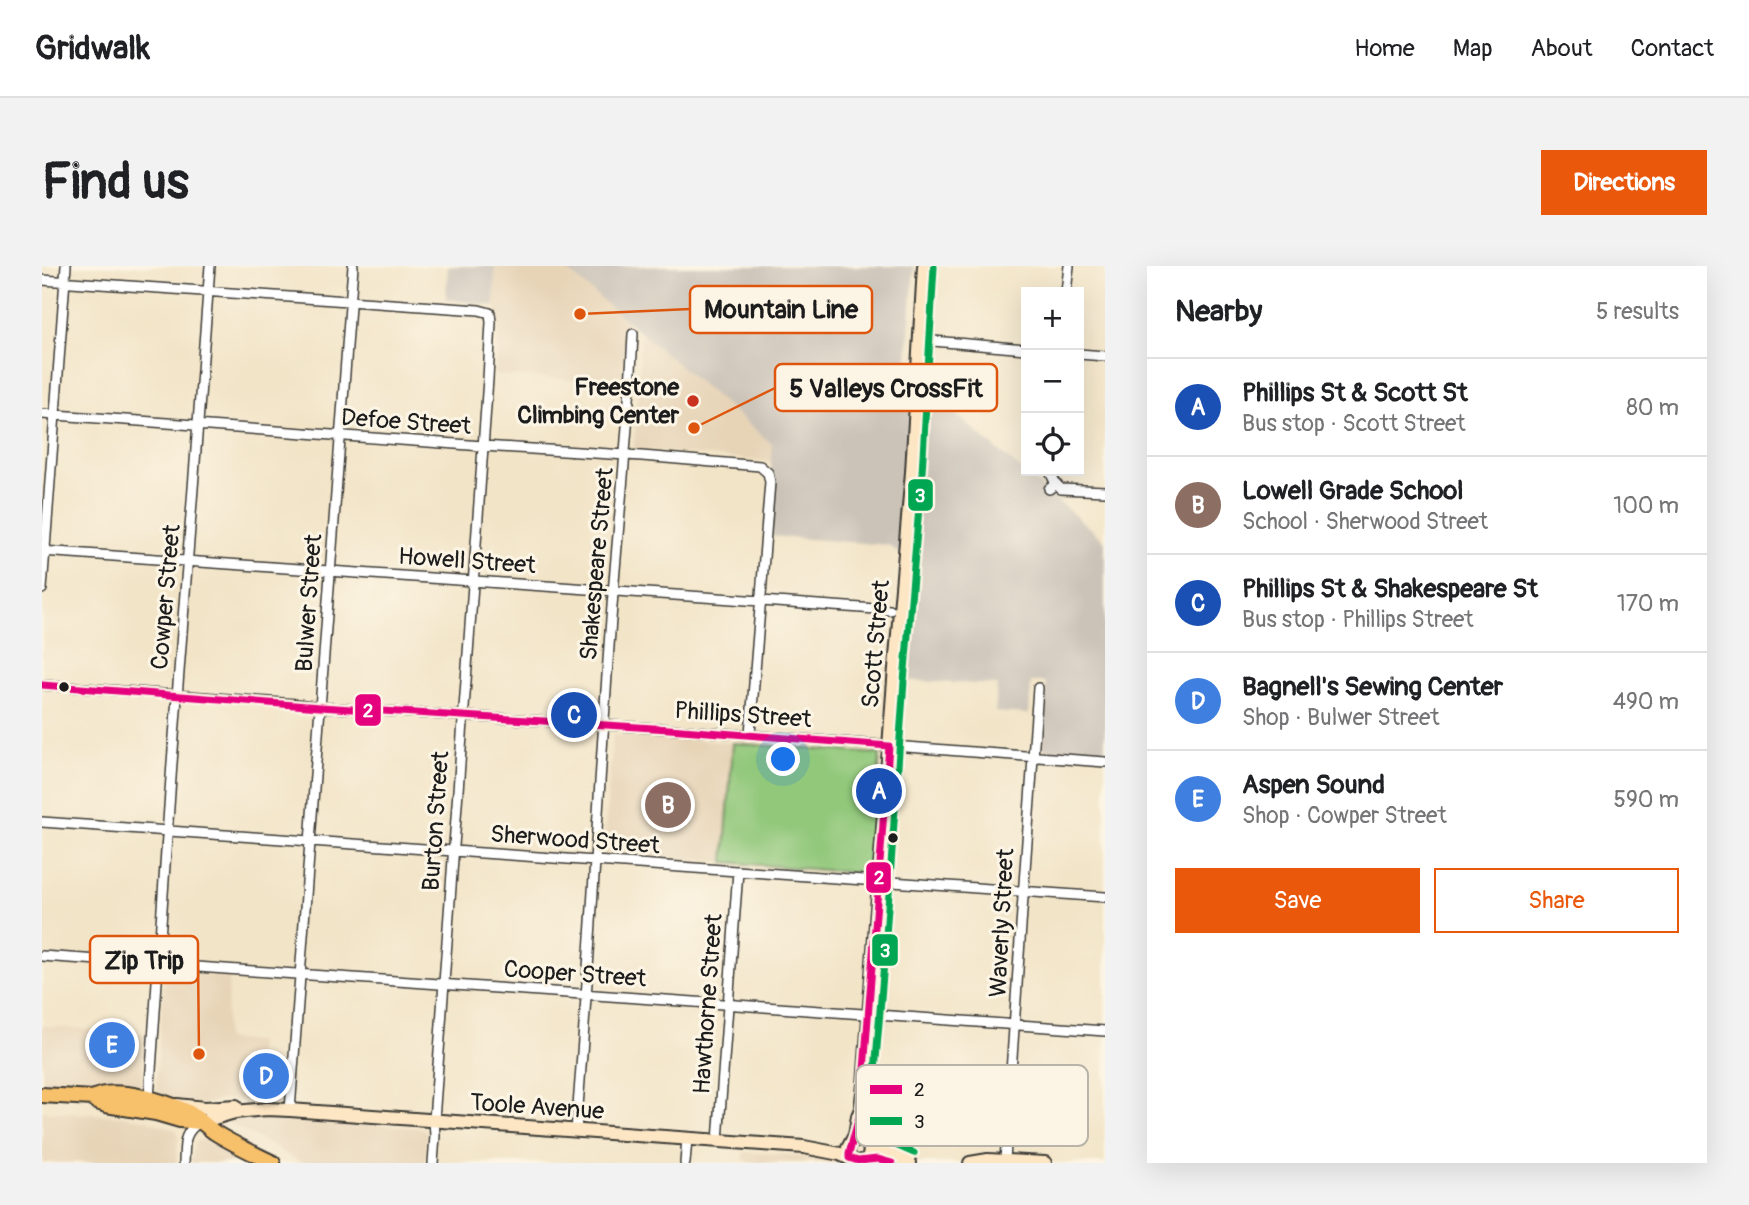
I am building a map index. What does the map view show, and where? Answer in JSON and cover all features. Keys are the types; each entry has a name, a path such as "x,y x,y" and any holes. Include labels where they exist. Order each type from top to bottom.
{"main road":[{"name":"Scott Street","path":"865,1065 889,746 895,613 912,472 924,268"},
{"path":"42,1095 93,1098 105,1093 155,1100 187,1111 217,1134 273,1163"},
{"path":"93,1098 106,1105 200,1122"},
{"name":"Toole Avenue","path":"155,1100 199,1108 231,1106 267,1109"},
{"name":"Toole Avenue","path":"200,1122 235,1112 290,1110 804,1147 840,1154 857,1161 873,1159 891,1163"},
{"path":"856,1123 848,1151 857,1161 870,1154 868,1146"},
{"path":"851,1142 856,1141"},
{"name":"Toole Avenue","path":"804,1147 851,1142"},
{"path":"872,1146 910,1163"},
{"path":"970,1163 988,1160 1045,1163"}],"street":[{"path":"42,589 66,266"},
{"name":"Cowper Street","path":"155,1100 158,964 210,266"},
{"name":"Bulwer Street","path":"290,1110 353,266"},
{"path":"1067,287 1069,266"},
{"path":"42,280 351,302"},
{"name":"Burton Street","path":"351,302 479,310 490,313 491,322 433,1120 433,1163"},
{"name":"Shakespeare Street","path":"576,1131 633,334"},
{"path":"933,341 1021,349"},
{"path":"1084,354 1105,356"},
{"name":"Defoe Street","path":"42,414 761,466 766,470 770,482 760,602"},
{"path":"1051,476 1052,487 1105,491"},
{"name":"Howell Street","path":"43,551 895,613"},
{"path":"750,734 760,602"},
{"name":"Phillips Street","path":"42,685 320,707 750,734 1105,762"},
{"name":"Waverly Street","path":"1013,1065 1038,688"},
{"name":"Sherwood Street","path":"42,822 1105,897"},
{"name":"Hawthorne Street","path":"718,1141 738,871"},
{"name":"Cooper Street","path":"42,956 1105,1031"},
{"path":"184,1163 186,1136 190,1129 200,1122"},
{"path":"685,1163 687,1139"},
{"name":"Waverly Street","path":"1005,1160 1006,1146"}],"shaded area":[{"path":"448,266 495,266 494,306 446,299"},
{"path":"495,266 562,266 627,320 622,383 495,375 498,343 497,309 494,306"},
{"path":"562,266 914,266 906,372 1021,470 1021,476 1028,476 1105,541 1105,756 1047,751 1043,748 1046,682 1031,682 1029,714 995,712 997,685 899,680 911,563 889,545 768,536 772,444"},
{"path":"641,335 645,335 772,444 772,462 634,449"},
{"path":"613,734 733,743 724,862 603,853"},
{"path":"170,973 229,977 225,1039 258,1042 257,1065 286,1069 285,1098 278,1102 223,1099 201,1105 170,1099 158,1093 156,1086 164,975"},
{"path":"42,1026 145,1034 140,1087 135,1090 42,1083"},
{"path":"42,1111 123,1116 171,1128 177,1131 178,1136 176,1163 42,1163"},
{"path":"234,1115 422,1128 427,1135 425,1163 302,1163 227,1122 226,1120"},
{"path":"201,1140 249,1163 191,1163 194,1145"},
{"path":"744,1152 834,1158 844,1163 751,1163 743,1159"}],"green space":[{"path":"733,743 880,754 871,874 724,862"}],"transit line":[{"name":"3","path":"876,1065 922,473 934,267"},
{"name":"2","path":"42,685 889,746 864,1065"},
{"name":"2","path":"856,1128 849,1158 858,1161 878,1159 892,1163"},
{"name":"3","path":"898,1146 914,1153"}],"place":[{"name":"Mountain Line","path":"580,314"},
{"name":"Freestone Climbing Center","path":"693,401"},
{"name":"5 Valleys CrossFit","path":"694,428"},
{"name":"Phillips St & Shakespeare St","path":"574,715"},
{"name":"Phillips St & Scott St","path":"879,791"},
{"name":"Lowell Grade School","path":"668,805"},
{"name":"Aspen Sound","path":"112,1045"},
{"name":"Zip Trip","path":"199,1054"},
{"name":"Bagnell's Sewing Center","path":"266,1076"}]}
